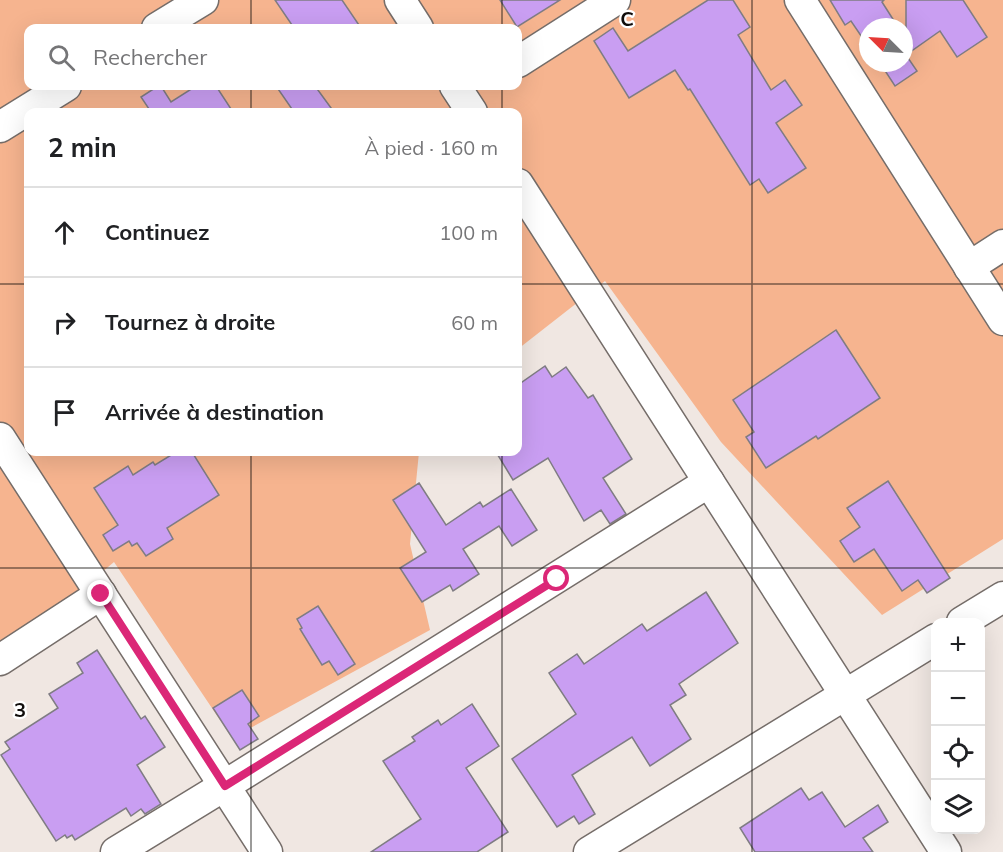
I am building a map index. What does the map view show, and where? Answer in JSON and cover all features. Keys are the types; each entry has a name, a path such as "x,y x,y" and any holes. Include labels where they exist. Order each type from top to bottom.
{"street":[{"path":"164,24 203,0"},
{"path":"400,0 415,24"},
{"path":"522,59 615,0"},
{"path":"800,0 1003,320"},
{"path":"31,108 60,90"},
{"path":"0,127 24,112"},
{"path":"522,190 946,852"},
{"path":"969,267 1003,246"},
{"path":"0,438 267,852"},
{"path":"116,852 709,482"},
{"path":"0,660 101,594"},
{"path":"969,618 1003,597"},
{"path":"589,852 931,642"}],"shaded area":[{"path":"0,0 1003,0 1003,539 882,615 721,442 605,281 522,346 522,108 24,108 24,456 419,456 410,544 430,630 232,738 114,562 0,658"}],"building":[{"path":"275,0 342,0 358,24 291,24"},
{"path":"500,0 560,0 522,24 515,24"},
{"path":"708,0 733,0 750,27 738,35 771,90 785,80 802,105 776,123 806,168 768,193 759,179 750,185 690,89 688,90 675,70 629,98 594,41 613,28 628,51"},
{"path":"830,0 884,0 882,2 892,18 859,18 859,33 851,21 845,25"},
{"path":"906,0 963,0 987,37 957,57 940,31 913,50 913,18 906,18"},
{"path":"913,65 917,71 895,86 886,72 913,72"},
{"path":"152,90 164,90 171,102 190,90 219,90 230,108 148,108 141,97"},
{"path":"279,90 318,90 331,108 291,108"},
{"path":"836,330 880,398 818,439 816,436 766,468 746,437 754,432 733,400"},
{"path":"545,366 552,377 566,367 588,398 593,395 632,459 603,478 626,514 610,524 601,510 584,521 548,458 513,480 498,456 522,456 522,382"},
{"path":"170,456 195,456 219,495 167,528 173,539 146,556 137,543 132,546 129,541 113,551 103,535 118,525 94,488 128,466 133,475 153,462 155,465"},
{"path":"888,481 950,578 927,593 918,580 902,591 874,549 854,562 840,541 860,527 847,508"},
{"path":"419,483 446,525 480,502 483,507 511,489 537,530 512,546 499,526 463,549 479,574 453,591 450,585 422,602 400,568 426,552 393,500"},
{"path":"706,592 738,643 679,684 686,695 670,705 691,739 650,766 632,737 572,775 595,814 579,824 574,816 557,827 512,759 576,714 549,673 577,654 584,664 642,624 647,631"},
{"path":"318,606 355,664 338,675 329,661 322,665 300,629 302,628 297,619"},
{"path":"97,650 141,719 145,716 165,747 137,765 161,804 145,814 141,809 131,816 126,808 75,840 72,835 67,838 65,835 56,841 1,755 10,749 5,742 58,708 49,694 83,673 77,663"},
{"path":"242,690 259,716 248,724 258,739 240,750 213,708"},
{"path":"472,704 499,746 466,768 508,832 477,852 371,852 421,819 383,761 415,741 412,737 438,720 441,725"},
{"path":"801,788 809,800 822,792 845,827 878,805 888,822 863,838 873,852 755,852 740,828"}],"route":[{"path":"101,594 225,786 557,579"}]}
